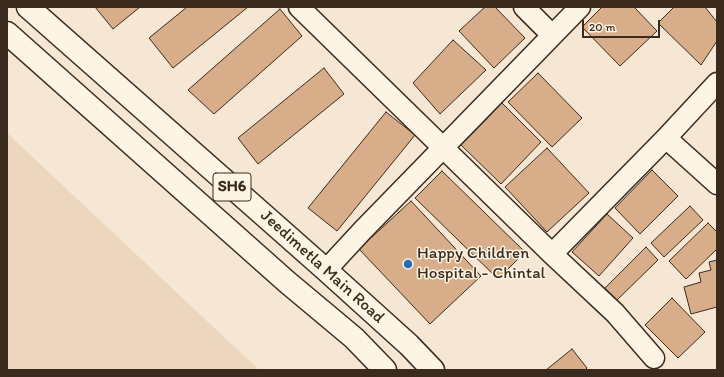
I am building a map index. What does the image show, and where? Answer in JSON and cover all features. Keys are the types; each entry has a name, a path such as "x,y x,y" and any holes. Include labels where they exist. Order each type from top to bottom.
{"main road":[{"name":"Jeedimetla Main Road","path":"28,7 326,270 409,345 433,370"},
{"name":"Jeedimetla Main Road","path":"7,33 287,282 354,338 385,370"}],"street":[{"path":"299,7 552,254 615,313 654,358"},
{"path":"524,7 552,35"},
{"path":"326,270 580,7"},
{"path":"552,254 666,138 717,83"},
{"path":"666,138 717,184"}],"shaded area":[{"path":"7,133 259,370 7,370"}],"building":[{"path":"95,7 140,7 113,29"},
{"path":"187,7 248,7 173,68 149,38"},
{"path":"485,7 495,7 525,38 494,68 459,31"},
{"path":"602,7 634,7 657,31 620,66 582,27"},
{"path":"674,7 705,7 717,22 717,41 701,65 658,23"},
{"path":"280,9 302,36 214,114 188,90"},
{"path":"453,40 486,70 440,114 413,83"},
{"path":"324,68 344,94 258,164 238,138"},
{"path":"538,73 582,118 552,147 508,102"},
{"path":"502,103 541,142 501,184 461,145"},
{"path":"386,112 415,135 337,231 308,208"},
{"path":"547,148 589,193 547,232 505,187"},
{"path":"652,170 678,196 640,234 615,208"},
{"path":"442,171 525,252 498,279 415,198"},
{"path":"411,201 481,276 430,324 359,249"},
{"path":"690,206 703,220 664,257 651,243"},
{"path":"607,214 633,238 599,276 572,252"},
{"path":"708,223 717,232 717,249 686,279 669,261"},
{"path":"646,247 658,260 617,300 605,288"},
{"path":"717,260 717,307 691,314 684,287 701,282 699,273 711,270 709,262"},
{"path":"672,298 705,332 678,358 645,325"},
{"path":"572,349 587,368 585,370 546,370"}],"place":[{"name":"Happy Children Hospital - Chintal","path":"408,264"}]}
